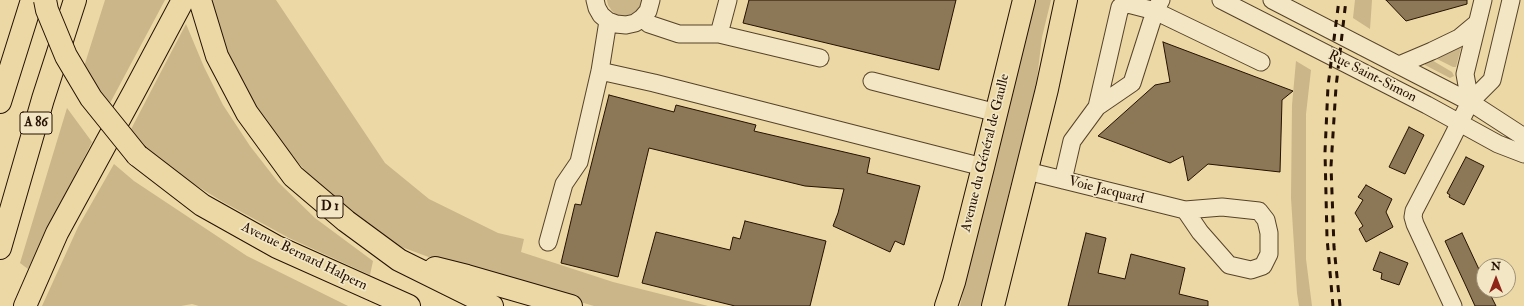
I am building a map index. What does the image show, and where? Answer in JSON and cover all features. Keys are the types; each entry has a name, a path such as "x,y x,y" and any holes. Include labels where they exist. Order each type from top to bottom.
{"main road":[{"path":"0,102 32,0"},
{"name":"Avenue Bernard Halpern","path":"45,0 47,10 66,56 91,98 137,155 202,205 271,244 312,264 409,306"},
{"name":"A 86","path":"0,248 43,99 75,0"},
{"path":"25,306 57,233 183,0"},
{"name":"D 1","path":"200,0 217,56 247,113 293,176 346,222 400,260 492,306"},
{"name":"Avenue du Général de Gaulle","path":"946,306 954,282 1024,0"},
{"path":"993,306 1027,171 1066,0"},
{"path":"400,260 467,276 571,306"},
{"path":"951,306 954,282"}],"street":[{"path":"595,0 601,15 616,24 626,25 635,23 642,18 648,11 651,0"},
{"path":"719,34 728,0"},
{"name":"Rue Saint-Simon","path":"1221,0 1498,144 1524,154"},
{"name":"Rue Saint-Simon","path":"1272,0 1470,102 1524,137"},
{"path":"1470,102 1465,74 1483,0"},
{"path":"1453,306 1413,217 1414,211 1470,102 1492,80 1511,0"},
{"path":"1097,107 1120,7 1128,4 1158,6 1262,62"},
{"path":"1063,180 1072,141 1097,107 1132,83 1158,6"},
{"path":"642,18 649,24 679,34 719,34 820,58"},
{"path":"548,242 564,184 579,162 600,71 608,20"},
{"path":"1399,65 1459,38 1477,23"},
{"path":"600,71 654,83 983,167"},
{"path":"872,81 997,113"},
{"name":"Voie Jacquard","path":"1027,171 1185,210 1222,207 1259,211 1266,220 1269,233 1269,254 1263,266 1251,270 1229,265 1200,232 1185,210"}],"shaded area":[{"path":"105,0 165,0 109,105 82,73"},
{"path":"213,0 276,0 385,163 429,199 498,233 524,239 521,252 613,282 708,306 594,306 442,262 399,246 366,225 319,187 263,121 232,66 212,3"},
{"path":"607,0 642,0 641,6 637,11 631,15 624,16 617,15 612,11"},
{"path":"1033,0 1051,0 1042,37 1035,95 1009,192 985,306 960,306 986,186"},
{"path":"1355,0 1372,0 1370,29 1353,18"},
{"path":"186,24 204,67 223,105 250,146 278,182 315,218 373,261 370,275 289,238 223,202 189,181 128,135"},
{"path":"1459,45 1461,48 1456,67 1435,58"},
{"path":"1430,59 1452,72 1454,76 1450,78 1425,65 1425,61"},
{"path":"1296,61 1311,70 1306,114 1306,259 1312,306 1299,306 1297,293 1291,198 1292,105"},
{"path":"67,108 92,142 28,269 20,263"},
{"path":"114,164 134,181 247,256 348,306 199,306 192,304 181,306 42,306 78,227"}],"building":[{"path":"749,0 956,0 939,70 743,23"},
{"path":"1386,0 1467,0 1467,4 1406,21"},
{"path":"1163,42 1293,91 1282,100 1280,172 1208,164 1188,181 1183,156 1170,163 1098,136 1155,85 1170,82"},
{"path":"609,95 674,112 676,105 756,125 754,131 870,158 867,173 920,186 904,245 895,241 890,252 833,226 844,189 805,186 649,148 618,277 561,263 575,204 581,205"},
{"path":"1409,127 1424,135 1405,174 1389,167"},
{"path":"1466,157 1484,166 1464,205 1449,197 1450,195 1447,193"},
{"path":"1366,185 1392,199 1386,212 1393,227 1366,242 1359,229 1363,226 1355,213 1363,200 1358,197"},
{"path":"745,221 826,241 810,306 735,306 642,283 656,232 730,250 733,237 740,239"},
{"path":"1086,233 1106,238 1098,273 1125,279 1131,254 1185,268 1179,294 1208,301 1208,306 1068,306"},
{"path":"1462,233 1476,263 1476,298 1492,298 1496,306 1475,306 1445,241"},
{"path":"1380,252 1408,263 1399,285 1381,279 1382,273 1373,270"}],"railway":[{"path":"1333,306 1327,238 1325,152 1328,86 1339,0"},
{"path":"1340,306 1334,247 1331,166 1336,87 1346,0"}]}
